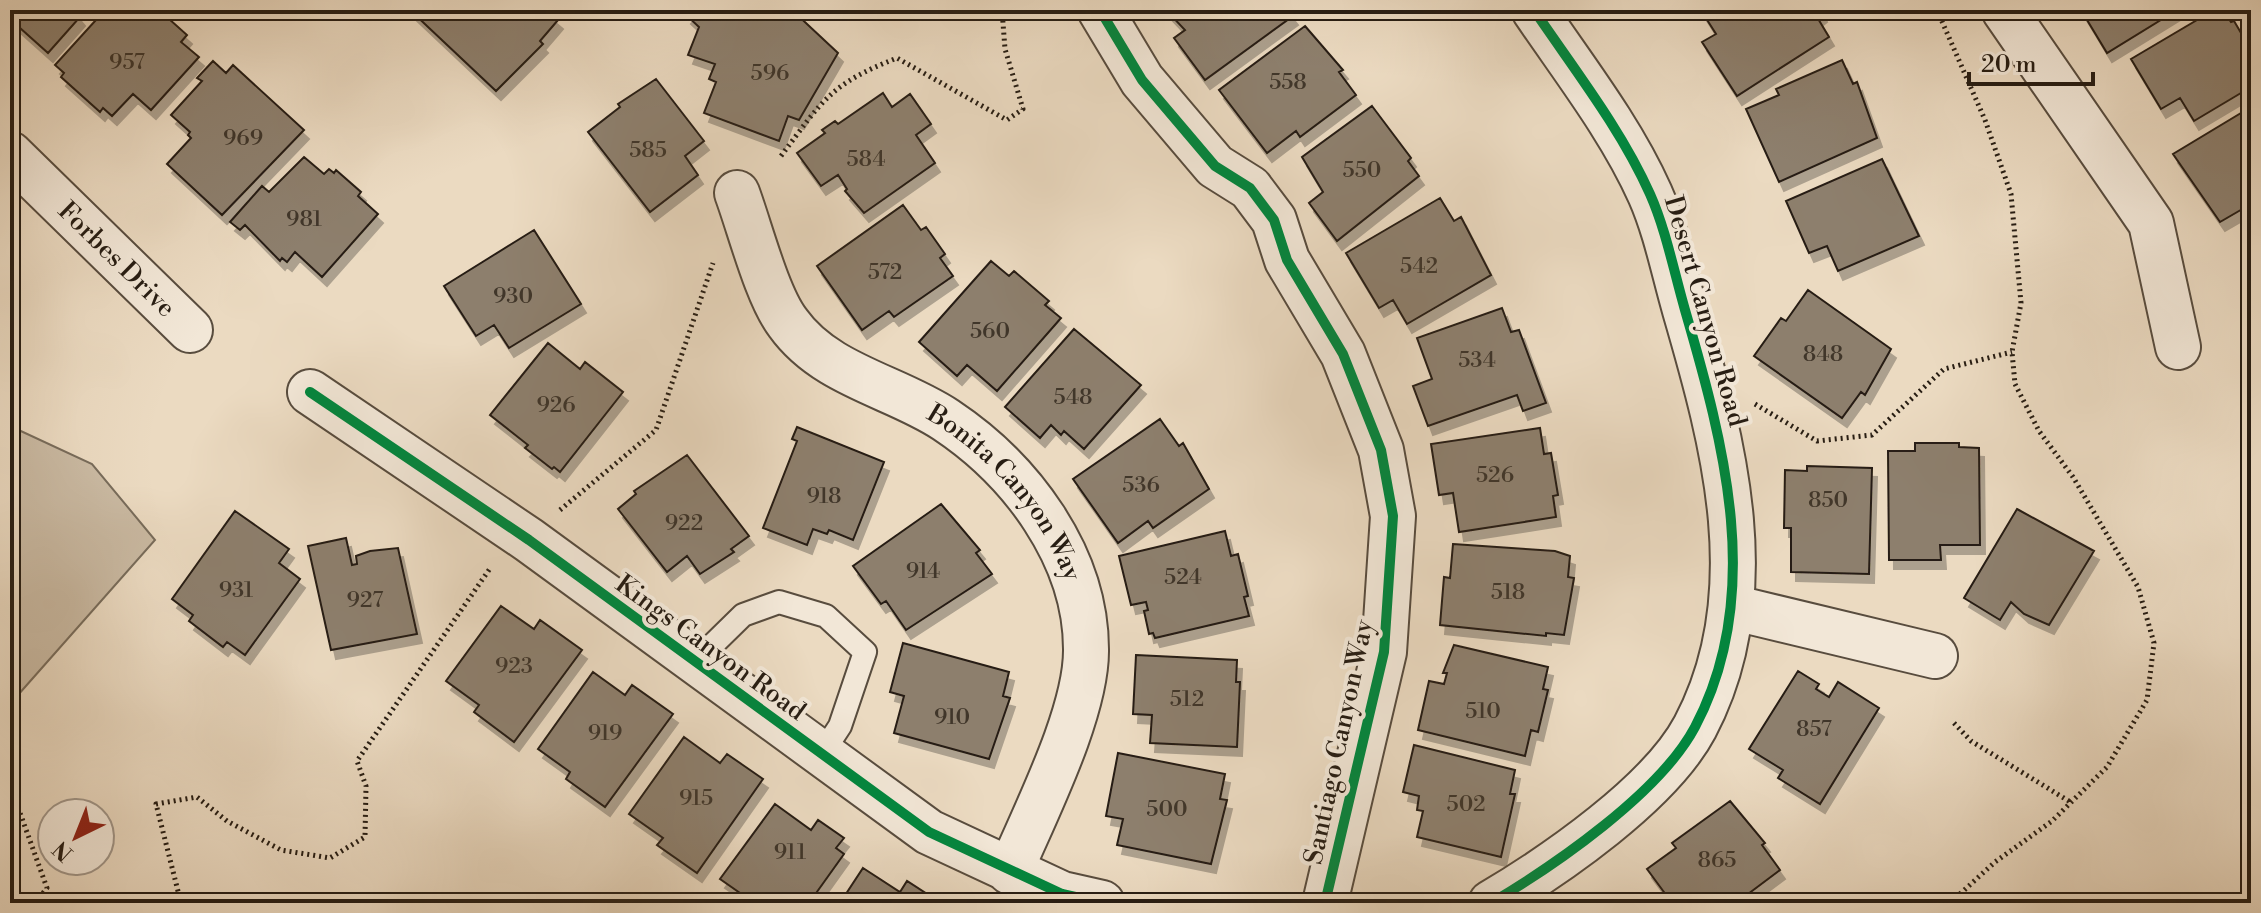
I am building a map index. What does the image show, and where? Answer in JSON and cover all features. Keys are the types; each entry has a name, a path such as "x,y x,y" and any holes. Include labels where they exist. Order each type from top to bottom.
{"street":[{"name":"Santiago Canyon Way","path":"1100,10 1142,80 1215,166 1250,188 1274,220 1287,260 1343,354 1381,450 1393,516 1384,652 1325,903"},
{"name":"Desert Canyon Road","path":"1534,10 1599,107 1650,194 1718,421 1732,514 1731,607"},
{"path":"2004,10 2151,223 2178,347"},
{"name":"Forbes Drive","path":"10,154 190,330"},
{"name":"Bonita Canyon Way","path":"737,193 786,322 810,347 843,371 946,420 1003,465 1048,523 1076,582 1086,650 1073,719 1010,872"},
{"name":"Kings Canyon Road","path":"310,392 529,540 929,832 1062,894 1102,903"},
{"path":"1491,903 1618,814 1658,775 1694,729 1701,714 1720,670 1731,607 1935,656"}],"lane":[{"path":"694,663 743,615 779,602 826,616 865,652 840,726 821,755"}],"path":[{"path":"781,156 828,93 859,73 897,58 1007,120 1023,109 1005,49 1002,10"},
{"path":"1937,10 1985,120 2011,194 2021,303 2012,352 2015,384 2039,431 2073,477 2138,587 2154,643 2147,700 2107,767 2072,803 1950,903"},
{"path":"181,903 156,804 197,797 227,821 281,850 330,858 365,837 366,786 357,761 493,564 529,540 561,509 656,430 715,258"},
{"path":"1751,402 1817,441 1872,435 1944,369 2012,352"},
{"path":"1954,723 1971,741 2072,803"},
{"path":"10,785 47,888 35,903"}],"shaded area":[{"path":"10,426 92,464 155,540 10,704"}],"building":[{"path":"10,10 74,10 80,17 48,53 10,19"},
{"path":"105,10 159,10 187,35 181,42 199,57 151,110 133,94 112,116 103,108 100,112 61,77 64,73 55,65"},
{"path":"410,10 546,10 558,20 540,41 543,44 496,91"},
{"path":"691,10 792,10 838,53 799,120 788,116 779,141 704,113 716,82 709,79 715,64 688,55 699,27 686,15"},
{"path":"1166,10 1288,10 1293,16 1205,80 1174,38 1185,30"},
{"path":"1820,10 1822,13 1817,17 1829,37 1737,96 1702,42 1716,34 1702,12"},
{"path":"2081,10 2177,10 2107,53"},
{"path":"2214,10 2223,10 2231,22 2234,21 2251,50 2251,87 2194,121 2180,98 2161,109 2131,59"},
{"path":"1305,26 1343,70 1339,72 1356,95 1300,137 1296,131 1267,153 1219,90"},
{"path":"1842,60 1853,84 1857,82 1877,138 1779,182 1746,109 1779,95 1776,89"},
{"path":"213,61 226,73 233,65 304,130 222,215 167,164 191,138 188,135 190,132 171,115 202,81 197,78"},
{"path":"656,79 704,141 685,156 698,175 650,212 588,132 620,107 618,104"},
{"path":"883,93 892,107 910,94 931,124 916,135 935,163 864,213 845,191 847,189 838,175 821,186 797,153 825,133 822,130 835,121 838,124"},
{"path":"1372,106 1411,158 1408,161 1419,176 1337,241 1309,203 1323,192 1302,157"},
{"path":"2251,107 2251,204 2220,222 2173,154"},
{"path":"304,157 324,174 329,169 334,173 336,170 361,192 358,196 378,214 322,277 295,252 287,262 282,258 280,261 245,225 240,230 230,222 262,186 269,192"},
{"path":"1882,159 1919,236 1838,271 1827,246 1809,253 1786,201"},
{"path":"1440,198 1454,221 1461,217 1491,275 1407,324 1393,300 1379,308 1346,253"},
{"path":"903,205 921,230 926,227 945,254 940,258 953,276 894,317 889,311 862,330 817,266"},
{"path":"534,230 581,304 509,348 494,325 476,336 444,286"},
{"path":"991,261 1009,276 1014,271 1049,301 1045,305 1061,318 997,391 967,365 957,376 919,342"},
{"path":"1808,290 1891,349 1865,395 1861,392 1842,418 1754,356 1781,318 1786,321"},
{"path":"1502,308 1511,332 1519,330 1546,403 1523,411 1517,395 1428,426 1413,386 1432,379 1417,338"},
{"path":"1074,329 1141,385 1084,449 1064,431 1061,435 1051,425 1040,438 1005,407"},
{"path":"548,343 580,369 585,362 623,392 560,472 525,448 528,445 490,415"},
{"path":"1160,419 1179,446 1183,443 1209,489 1153,528 1148,521 1118,543 1073,479"},
{"path":"797,427 884,462 853,540 829,530 827,534 813,529 807,545 763,528 797,441 792,439"},
{"path":"1540,428 1544,454 1551,453 1558,495 1553,496 1556,517 1459,532 1453,493 1439,495 1431,444"},
{"path":"1915,443 1959,443 1959,447 1979,448 1980,545 1940,545 1941,560 1889,560 1888,451 1915,451"},
{"path":"687,455 749,536 731,549 734,552 700,574 687,556 667,572 618,509 636,494 634,491"},
{"path":"1807,466 1872,468 1869,574 1791,572 1791,528 1784,528 1785,470 1807,471"},
{"path":"941,504 980,550 976,553 992,574 906,630 886,601 881,604 853,566"},
{"path":"2017,509 2094,551 2049,625 2024,614 2011,602 2000,620 1964,598"},
{"path":"235,511 289,549 279,563 300,579 245,655 227,642 223,647 189,621 193,615 172,599"},
{"path":"1225,531 1231,556 1238,554 1248,596 1244,597 1249,616 1155,638 1153,633 1149,634 1144,611 1148,610 1146,602 1131,605 1119,556"},
{"path":"346,538 352,565 357,564 356,556 398,548 417,634 331,650 308,546"},
{"path":"1453,544 1555,551 1570,556 1568,577 1574,578 1564,635 1546,633 1546,636 1440,625 1444,577 1450,578"},
{"path":"501,606 534,629 540,620 582,650 514,742 474,712 479,705 446,681"},
{"path":"903,643 1009,672 1003,696 1010,698 989,759 894,733 904,696 890,692"},
{"path":"1454,645 1548,667 1543,689 1548,690 1538,732 1531,730 1525,756 1418,730 1429,681 1444,684 1447,673 1443,673"},
{"path":"1136,655 1237,660 1236,682 1240,682 1237,747 1150,743 1152,715 1133,714"},
{"path":"1798,671 1819,684 1816,689 1829,697 1838,682 1879,708 1820,804 1778,778 1783,770 1749,749"},
{"path":"593,672 625,695 632,685 673,714 605,807 566,779 570,772 538,749"},
{"path":"684,737 720,763 727,754 763,779 697,873 657,845 663,838 629,814"},
{"path":"1414,745 1515,770 1510,794 1515,794 1501,857 1417,837 1423,811 1417,810 1419,796 1403,792"},
{"path":"1118,753 1225,774 1220,799 1227,800 1211,864 1117,845 1123,819 1106,816"},
{"path":"1730,801 1765,843 1762,845 1780,870 1736,903 1672,903 1647,869 1676,848 1672,843"},
{"path":"775,804 811,830 818,820 844,838 836,848 844,854 809,903 748,903 750,900 720,879"},
{"path":"863,868 900,892 907,881 941,903 840,903"}],"cycle path":[{"path":"1100,10 1142,80 1215,166 1250,188 1274,220 1287,260 1343,354 1381,450 1393,516 1384,652 1325,903"},
{"path":"1491,903 1604,826 1632,802 1679,752 1695,727 1716,677 1728,625 1733,572 1731,519 1724,466 1713,413 1661,222 1625,146 1534,10"},
{"path":"310,392 529,540 929,832 1062,894 1102,903"}]}
